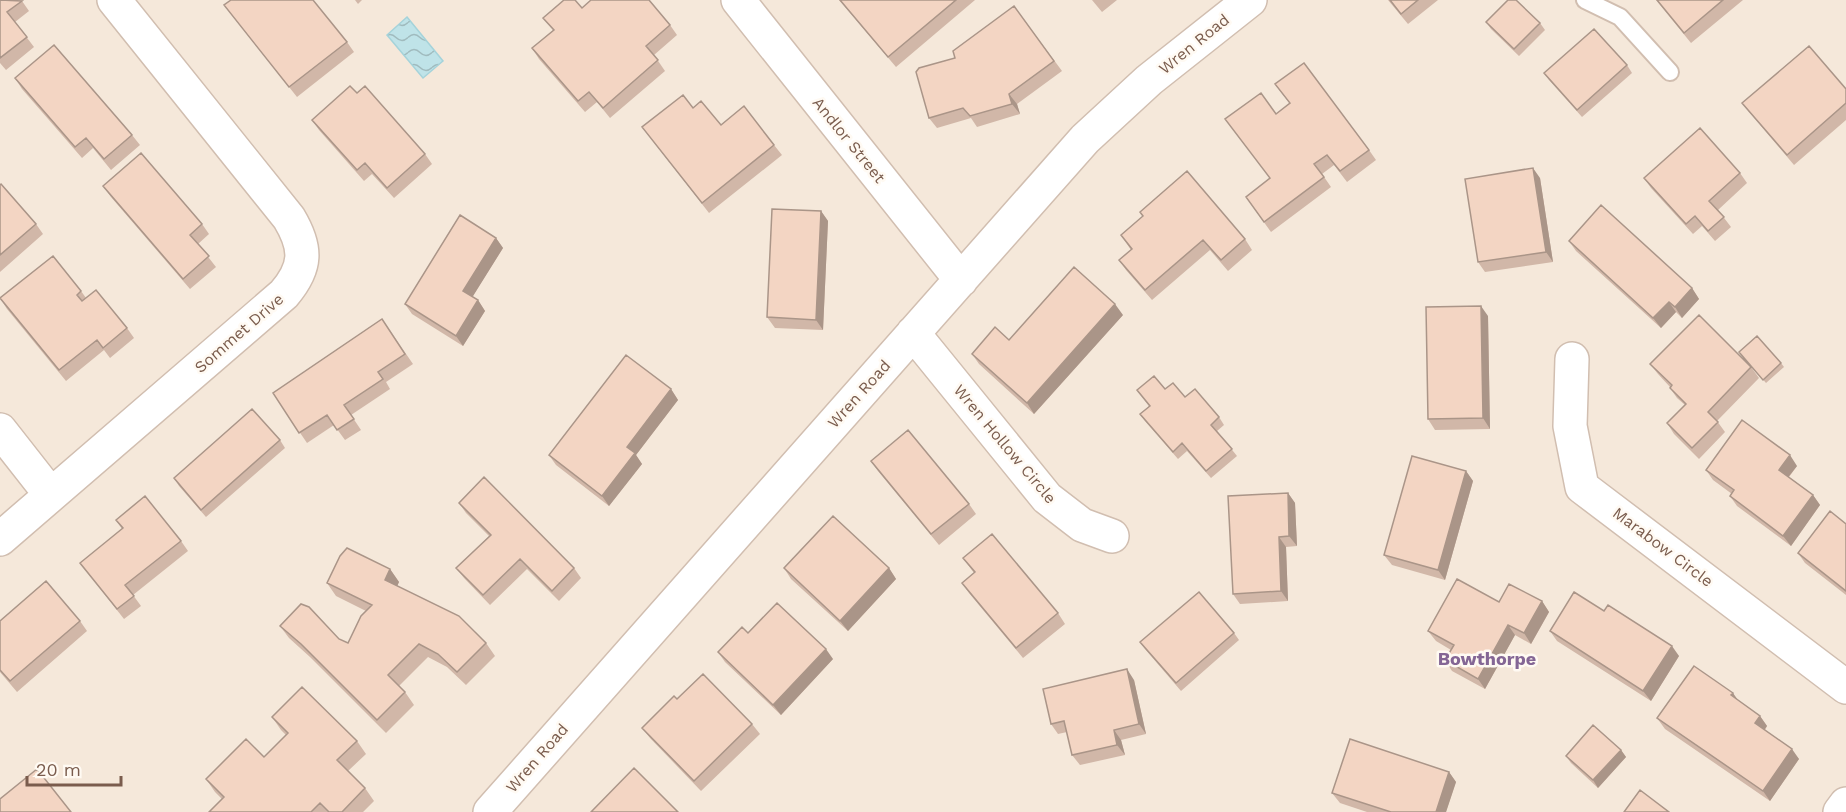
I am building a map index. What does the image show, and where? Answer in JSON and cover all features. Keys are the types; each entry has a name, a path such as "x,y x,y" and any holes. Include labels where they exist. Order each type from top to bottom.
{"street":[{"name":"Andlor Street","path":"738,0 961,280"},
{"name":"Wren Road","path":"490,812 1085,139 1149,80 1250,0"},
{"name":"Sommet Drive","path":"0,539 284,294 294,283 303,258 302,244 289,218 130,6"},
{"name":"Wren Hollow Circle","path":"913,333 1047,498 1082,525 1112,536"},
{"name":"Marabow Circle","path":"1572,359 1570,426 1582,487 1846,687"},
{"path":"0,430 51,495"},
{"path":"1840,812 1846,804"}],"lane":[{"path":"1586,0 1620,17 1670,72"}],"shaded area":[{"path":"0,0 1846,0 1846,812 0,812"}],"water":[{"path":"407,17 443,61 423,78 387,35"}],"building":[{"path":"0,0 22,1 7,12 27,37 0,58"},
{"path":"231,0 313,0 347,42 289,87 224,5"},
{"path":"564,0 575,0 582,8 591,0 649,0 670,25 646,46 658,60 603,108 589,92 578,101 532,48 554,30 543,18"},
{"path":"840,0 956,0 888,57"},
{"path":"1390,0 1418,0 1401,14"},
{"path":"1508,0 1516,0 1540,23 1514,49 1486,22"},
{"path":"1657,0 1723,0 1684,33"},
{"path":"1014,6 1054,61 1009,94 1012,104 970,116 963,108 929,118 916,72 919,68 955,58 953,51"},
{"path":"1594,29 1627,65 1577,110 1544,73"},
{"path":"54,45 132,135 104,159 86,138 75,147 15,78"},
{"path":"1809,46 1846,89 1846,103 1787,155 1742,103"},
{"path":"1304,63 1369,150 1340,171 1327,155 1314,164 1324,177 1264,222 1246,197 1270,178 1225,119 1261,93 1276,114 1290,103 1275,84"},
{"path":"350,86 357,93 365,86 425,154 387,188 365,163 357,170 312,120"},
{"path":"683,95 693,108 701,101 721,125 744,106 774,145 702,203 642,127"},
{"path":"1700,128 1740,173 1709,201 1724,217 1708,231 1695,216 1686,224 1644,178"},
{"path":"141,153 202,224 190,235 209,256 183,279 103,186"},
{"path":"1533,168 1546,252 1478,262 1465,179"},
{"path":"1187,171 1245,239 1221,260 1203,240 1145,290 1119,260 1132,249 1121,235 1143,216 1140,212"},
{"path":"0,185 36,224 0,255"},
{"path":"1601,205 1692,288 1675,307 1669,302 1653,318 1569,241"},
{"path":"772,209 821,211 816,320 767,317"},
{"path":"460,215 496,238 463,291 478,300 456,336 405,304"},
{"path":"53,256 81,291 77,295 82,301 96,290 127,328 103,348 97,340 59,370 0,298"},
{"path":"1074,267 1115,304 1027,403 972,354 995,327 1009,340"},
{"path":"1481,306 1483,418 1428,419 1426,307"},
{"path":"1699,315 1751,367 1708,412 1718,422 1692,448 1667,423 1686,404 1670,388 1672,385 1650,364"},
{"path":"382,319 405,354 378,372 383,379 344,405 354,419 337,430 327,415 299,433 273,393"},
{"path":"1757,336 1781,363 1763,380 1739,352"},
{"path":"626,355 671,389 627,447 635,453 602,496 549,455"},
{"path":"1154,376 1165,389 1173,383 1185,397 1195,389 1219,417 1211,425 1232,449 1206,471 1182,443 1173,452 1140,414 1150,406 1137,390"},
{"path":"252,409 280,440 201,510 174,478"},
{"path":"1742,420 1790,455 1779,470 1813,495 1783,536 1730,496 1734,490 1706,470"},
{"path":"908,430 969,504 931,534 871,461"},
{"path":"1412,456 1466,471 1438,570 1384,555"},
{"path":"484,477 574,568 552,591 520,559 483,595 456,568 491,535 459,503"},
{"path":"1288,493 1289,536 1279,537 1281,591 1233,594 1228,496"},
{"path":"145,496 181,541 125,585 134,596 117,609 80,563 123,528 116,520"},
{"path":"1830,511 1846,524 1846,591 1798,553"},
{"path":"833,516 889,568 840,621 784,568"},
{"path":"992,534 1058,613 1016,648 962,583 975,572 963,558"},
{"path":"347,548 390,569 385,580 459,616 486,643 457,672 438,654 419,644 388,675 405,692 377,720 280,626 301,604 309,607 339,639 348,643 361,616 372,605 327,583 340,556"},
{"path":"1457,579 1499,602 1509,584 1542,601 1524,633 1508,625 1478,679 1445,660 1454,645 1428,631"},
{"path":"46,581 80,621 10,681 0,670 0,621"},
{"path":"1199,592 1234,633 1176,683 1140,642"},
{"path":"1574,592 1604,611 1608,605 1672,646 1643,691 1550,631"},
{"path":"777,603 826,649 773,705 718,652 742,627 748,633"},
{"path":"1694,666 1733,693 1731,695 1760,716 1755,723 1792,749 1763,791 1657,718"},
{"path":"1127,669 1139,724 1114,730 1117,745 1072,755 1064,721 1051,724 1043,689"},
{"path":"703,674 752,724 694,781 642,728 674,696 677,699"},
{"path":"302,687 357,741 337,760 365,788 342,812 329,812 320,803 311,812 209,812 224,797 206,779 246,739 264,757 288,733 272,717"},
{"path":"1593,725 1621,750 1593,780 1566,756"},
{"path":"1350,739 1449,772 1436,812 1391,812 1332,793"},
{"path":"634,768 678,812 591,812"},
{"path":"37,769 71,812 0,812 0,799"},
{"path":"1640,790 1669,812 1624,812"}],"district":[{"name":"Bowthorpe","path":"1487,658"}]}
